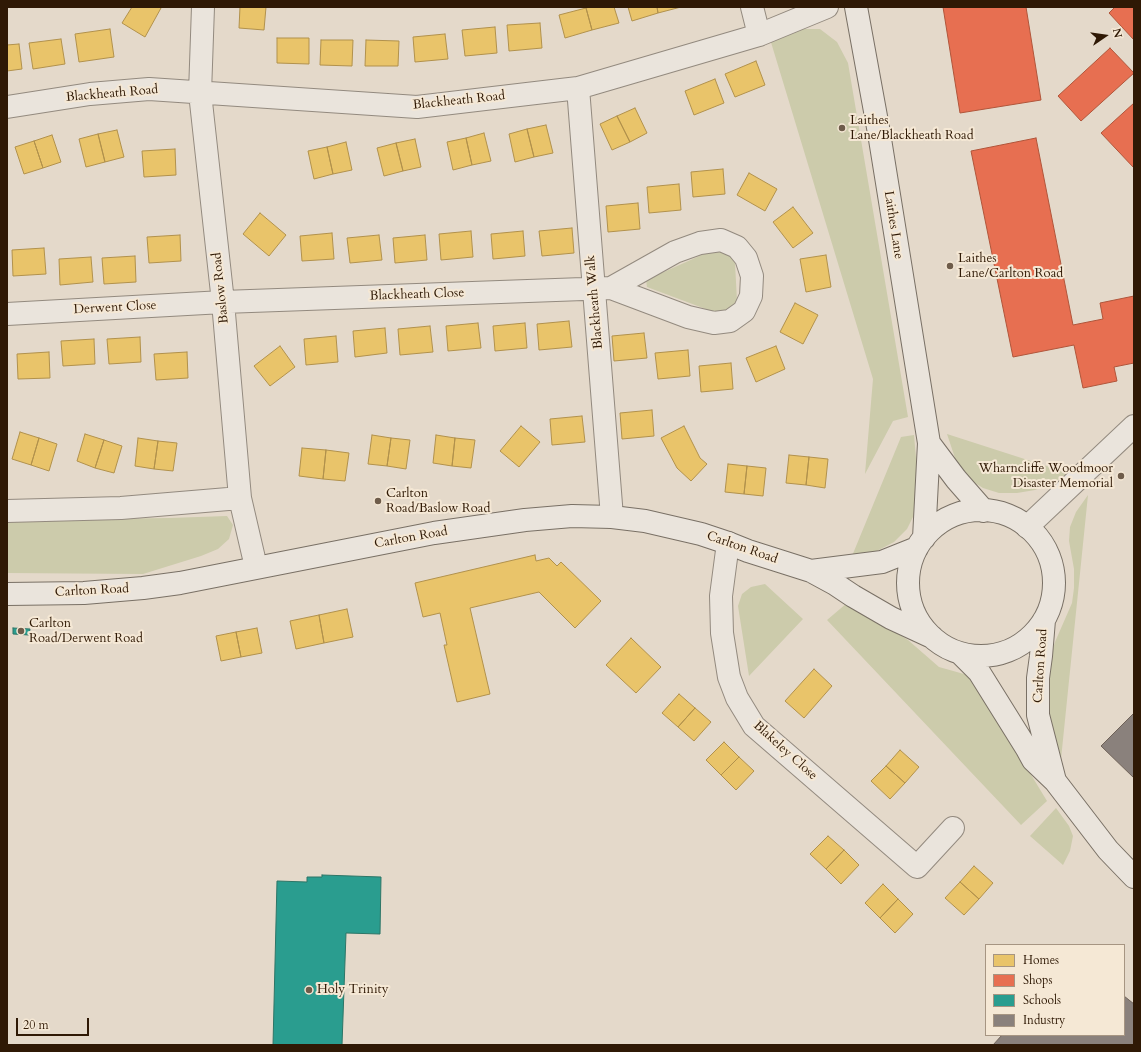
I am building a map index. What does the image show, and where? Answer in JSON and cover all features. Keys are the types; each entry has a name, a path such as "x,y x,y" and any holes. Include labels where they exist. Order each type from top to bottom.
{"street":[{"name":"Baslow Road","path":"203,7 200,93 223,302 240,498 256,567"},
{"path":"752,7 760,35"},
{"name":"Blackheath Road","path":"7,107 90,94 149,89 417,107 578,88 760,35 827,7"},
{"name":"Laithes Lane","path":"856,7 879,133 929,443 921,543"},
{"name":"Blackheath Walk","path":"578,88 603,288 612,517"},
{"name":"Blackheath Close","path":"223,302 603,288 688,317 714,323 730,321 744,311 751,296 752,276 746,258 737,247 721,240 700,243 675,252 603,288"},
{"name":"Derwent Close","path":"7,314 223,302"},
{"path":"1027,527 1134,426"},
{"name":"Laithes Lane","path":"929,443 956,479 984,511"},
{"path":"7,511 122,508 240,498"},
{"path":"970,511 984,511 1000,513 1014,518 1027,527 1041,542 1050,561 1054,581 1052,601 1044,620 1032,635 1017,647 999,654 980,656 961,654 951,650 932,637 917,618 912,607 908,583 912,559 921,543 934,528 957,514 970,511"},
{"name":"Carlton Road","path":"7,594 84,593 143,588 180,583 456,529 525,520 572,516 612,517 645,521 701,534 728,543 748,552 811,571 891,618 932,637"},
{"name":"Blakeley Close","path":"728,543 721,596 722,633 729,677 737,698 754,726 916,867 953,828"},
{"name":"Carlton Road","path":"811,571 882,562 921,543"},
{"name":"Carlton Road","path":"1044,620 1038,678 1038,715 1054,781"},
{"name":"Carlton Road","path":"961,654 979,672 1033,760 1054,781 1108,850 1134,876"}],"green space":[{"path":"803,29 820,29 837,42 848,63 908,417 893,421 865,474 873,379 770,39"},
{"path":"715,249 729,254 735,263 737,301 731,310 719,314 647,287 646,280"},
{"path":"947,434 1068,473 1053,483 1035,490 1017,493 999,493 983,488 967,478 957,464"},
{"path":"914,435 919,492 916,511 907,529 894,542 873,553 852,556 901,437"},
{"path":"1088,495 1061,759 1049,727 1049,662 1055,642 1072,603 1074,569 1069,541 1070,527 1076,512"},
{"path":"227,516 233,525 229,539 218,549 201,556 143,574 7,573 7,519 169,518"},
{"path":"765,584 803,619 749,676 738,606 742,594 751,587"},
{"path":"847,603 908,640 939,667 971,676 1047,801 1021,825 827,620"},
{"path":"1056,808 1069,826 1073,836 1070,851 1063,865 1030,836"}],"building: Homes":[{"path":"132,7 161,8 145,37 122,23"},
{"path":"240,7 266,7 264,30 239,28"},
{"path":"614,7 619,23 592,30 586,8"},
{"path":"628,7 657,7 658,13 632,21"},
{"path":"657,7 681,7 658,13"},
{"path":"586,8 592,30 565,38 559,15"},
{"path":"540,23 542,48 509,51 507,25"},
{"path":"495,27 497,53 465,56 462,30"},
{"path":"110,29 114,57 79,62 75,34"},
{"path":"445,34 448,59 415,62 413,37"},
{"path":"277,38 309,38 309,64 277,63"},
{"path":"61,39 65,64 33,69 29,43"},
{"path":"321,40 353,40 352,66 320,65"},
{"path":"366,40 399,41 398,66 365,66"},
{"path":"19,44 22,69 7,71 7,45"},
{"path":"756,61 765,85 735,97 725,74"},
{"path":"715,79 724,103 694,115 685,91"},
{"path":"635,108 647,133 630,142 617,116"},
{"path":"617,116 630,142 612,150 600,124"},
{"path":"546,125 553,153 534,157 527,129"},
{"path":"527,129 534,157 515,162 509,134"},
{"path":"117,130 124,157 105,162 98,134"},
{"path":"484,133 491,161 472,165 466,138"},
{"path":"98,134 105,162 86,167 79,139"},
{"path":"52,135 61,162 43,168 34,141"},
{"path":"466,138 472,165 453,170 447,142"},
{"path":"415,139 421,167 403,171 396,143"},
{"path":"34,141 43,168 24,174 15,147"},
{"path":"346,142 352,170 333,174 327,147"},
{"path":"396,143 403,171 384,176 377,148"},
{"path":"327,147 333,174 314,179 308,151"},
{"path":"175,149 176,175 144,177 142,151"},
{"path":"723,169 725,194 693,197 691,172"},
{"path":"749,173 777,189 765,211 737,195"},
{"path":"679,184 681,210 649,213 647,187"},
{"path":"638,203 640,229 608,232 606,206"},
{"path":"793,207 813,233 793,248 773,222"},
{"path":"260,213 286,235 269,256 243,234"},
{"path":"572,228 574,253 542,256 539,231"},
{"path":"471,231 473,257 441,260 439,234"},
{"path":"523,231 525,256 493,259 491,234"},
{"path":"332,233 334,259 302,261 300,236"},
{"path":"180,235 181,261 149,263 147,237"},
{"path":"379,235 382,260 350,263 347,238"},
{"path":"425,235 427,260 395,263 393,238"},
{"path":"44,248 46,274 13,276 12,250"},
{"path":"826,255 831,287 806,292 800,259"},
{"path":"135,256 136,282 104,284 102,258"},
{"path":"91,257 93,282 60,285 59,259"},
{"path":"795,303 818,315 803,344 780,332"},
{"path":"569,321 572,347 539,350 537,324"},
{"path":"478,323 481,348 448,351 446,326"},
{"path":"525,323 527,348 495,351 493,326"},
{"path":"430,326 433,352 400,355 398,329"},
{"path":"385,328 387,353 355,357 353,331"},
{"path":"644,333 647,358 614,361 612,336"},
{"path":"336,336 338,362 306,365 304,339"},
{"path":"140,337 141,362 109,364 107,339"},
{"path":"94,339 95,364 63,366 61,341"},
{"path":"280,346 295,367 270,386 254,366"},
{"path":"776,346 785,369 756,382 746,358"},
{"path":"688,350 690,376 658,379 655,353"},
{"path":"49,352 50,378 18,379 17,354"},
{"path":"187,352 188,378 156,380 154,354"},
{"path":"731,363 733,389 701,392 699,366"},
{"path":"652,410 654,436 622,439 620,413"},
{"path":"582,416 585,442 552,445 550,419"},
{"path":"521,426 540,442 519,467 500,451"},
{"path":"684,426 700,458 707,464 691,481 677,468 661,438"},
{"path":"20,432 39,438 31,465 12,459"},
{"path":"85,434 104,440 95,468 77,461"},
{"path":"372,435 391,438 387,466 368,464"},
{"path":"436,435 455,438 452,466 433,463"},
{"path":"39,438 57,444 49,471 31,465"},
{"path":"138,438 158,441 154,469 135,466"},
{"path":"391,438 410,440 406,469 387,466"},
{"path":"455,438 475,440 471,468 452,466"},
{"path":"104,440 122,446 114,473 95,468"},
{"path":"158,441 177,443 173,471 154,469"},
{"path":"302,448 326,450 323,479 299,476"},
{"path":"326,450 349,453 345,481 323,479"},
{"path":"789,455 809,457 806,485 786,483"},
{"path":"809,457 828,459 825,488 806,485"},
{"path":"728,464 747,466 744,494 725,492"},
{"path":"747,466 766,468 763,496 744,494"},
{"path":"535,555 536,561 549,558 557,566 561,562 601,601 575,628 539,592 470,608 490,694 457,702 444,645 447,645 440,613 423,617 415,583"},
{"path":"347,609 353,637 324,643 319,615"},
{"path":"319,615 324,643 296,649 290,621"},
{"path":"257,628 262,653 241,657 236,632"},
{"path":"236,632 241,657 221,661 216,636"},
{"path":"631,638 661,667 636,693 606,665"},
{"path":"814,669 832,686 804,718 785,701"},
{"path":"679,694 695,708 678,727 662,713"},
{"path":"695,708 711,722 694,741 678,727"},
{"path":"724,742 739,757 721,775 706,760"},
{"path":"900,750 919,767 905,783 886,766"},
{"path":"739,757 754,771 736,790 721,775"},
{"path":"886,766 905,783 890,799 871,781"},
{"path":"828,836 844,850 826,869 810,854"},
{"path":"844,850 859,865 841,884 826,869"},
{"path":"974,866 993,883 979,899 960,882"},
{"path":"960,882 979,899 964,915 945,898"},
{"path":"883,884 898,899 880,918 865,903"},
{"path":"898,899 913,914 895,933 880,918"}],"building: Shops":[{"path":"943,7 1026,7 1041,100 960,113"},
{"path":"1115,7 1134,7 1134,40 1109,13"},
{"path":"1110,48 1134,73 1081,121 1058,96"},
{"path":"1134,103 1134,168 1101,133"},
{"path":"1036,138 1073,325 1103,319 1100,303 1134,296 1134,363 1114,367 1117,381 1083,388 1074,345 1013,357 971,151"}],"building: Schools":[{"name":"Carlton Road/Derwent Road","path":"13,628 30,629 29,635 13,634"},
{"name":"Holy Trinity","path":"322,875 381,877 380,934 346,933 342,1045 273,1045 277,881 307,882 307,877 322,877"}],"building: Industry":[{"path":"1134,713 1134,778 1101,746"},
{"path":"1125,997 1134,1004 1134,1045 993,1045 1001,1036 1125,1036"}],"place":[{"name":"Laithes Lane/Blackheath Road","path":"842,128"},
{"name":"Laithes Lane/Carlton Road","path":"950,266"},
{"name":"Wharncliffe Woodmoor Disaster Memorial","path":"1121,476"},
{"name":"Carlton Road/Baslow Road","path":"378,501"},
{"name":"Carlton Road/Derwent Road","path":"21,631"},
{"name":"Holy Trinity","path":"309,990"}]}
